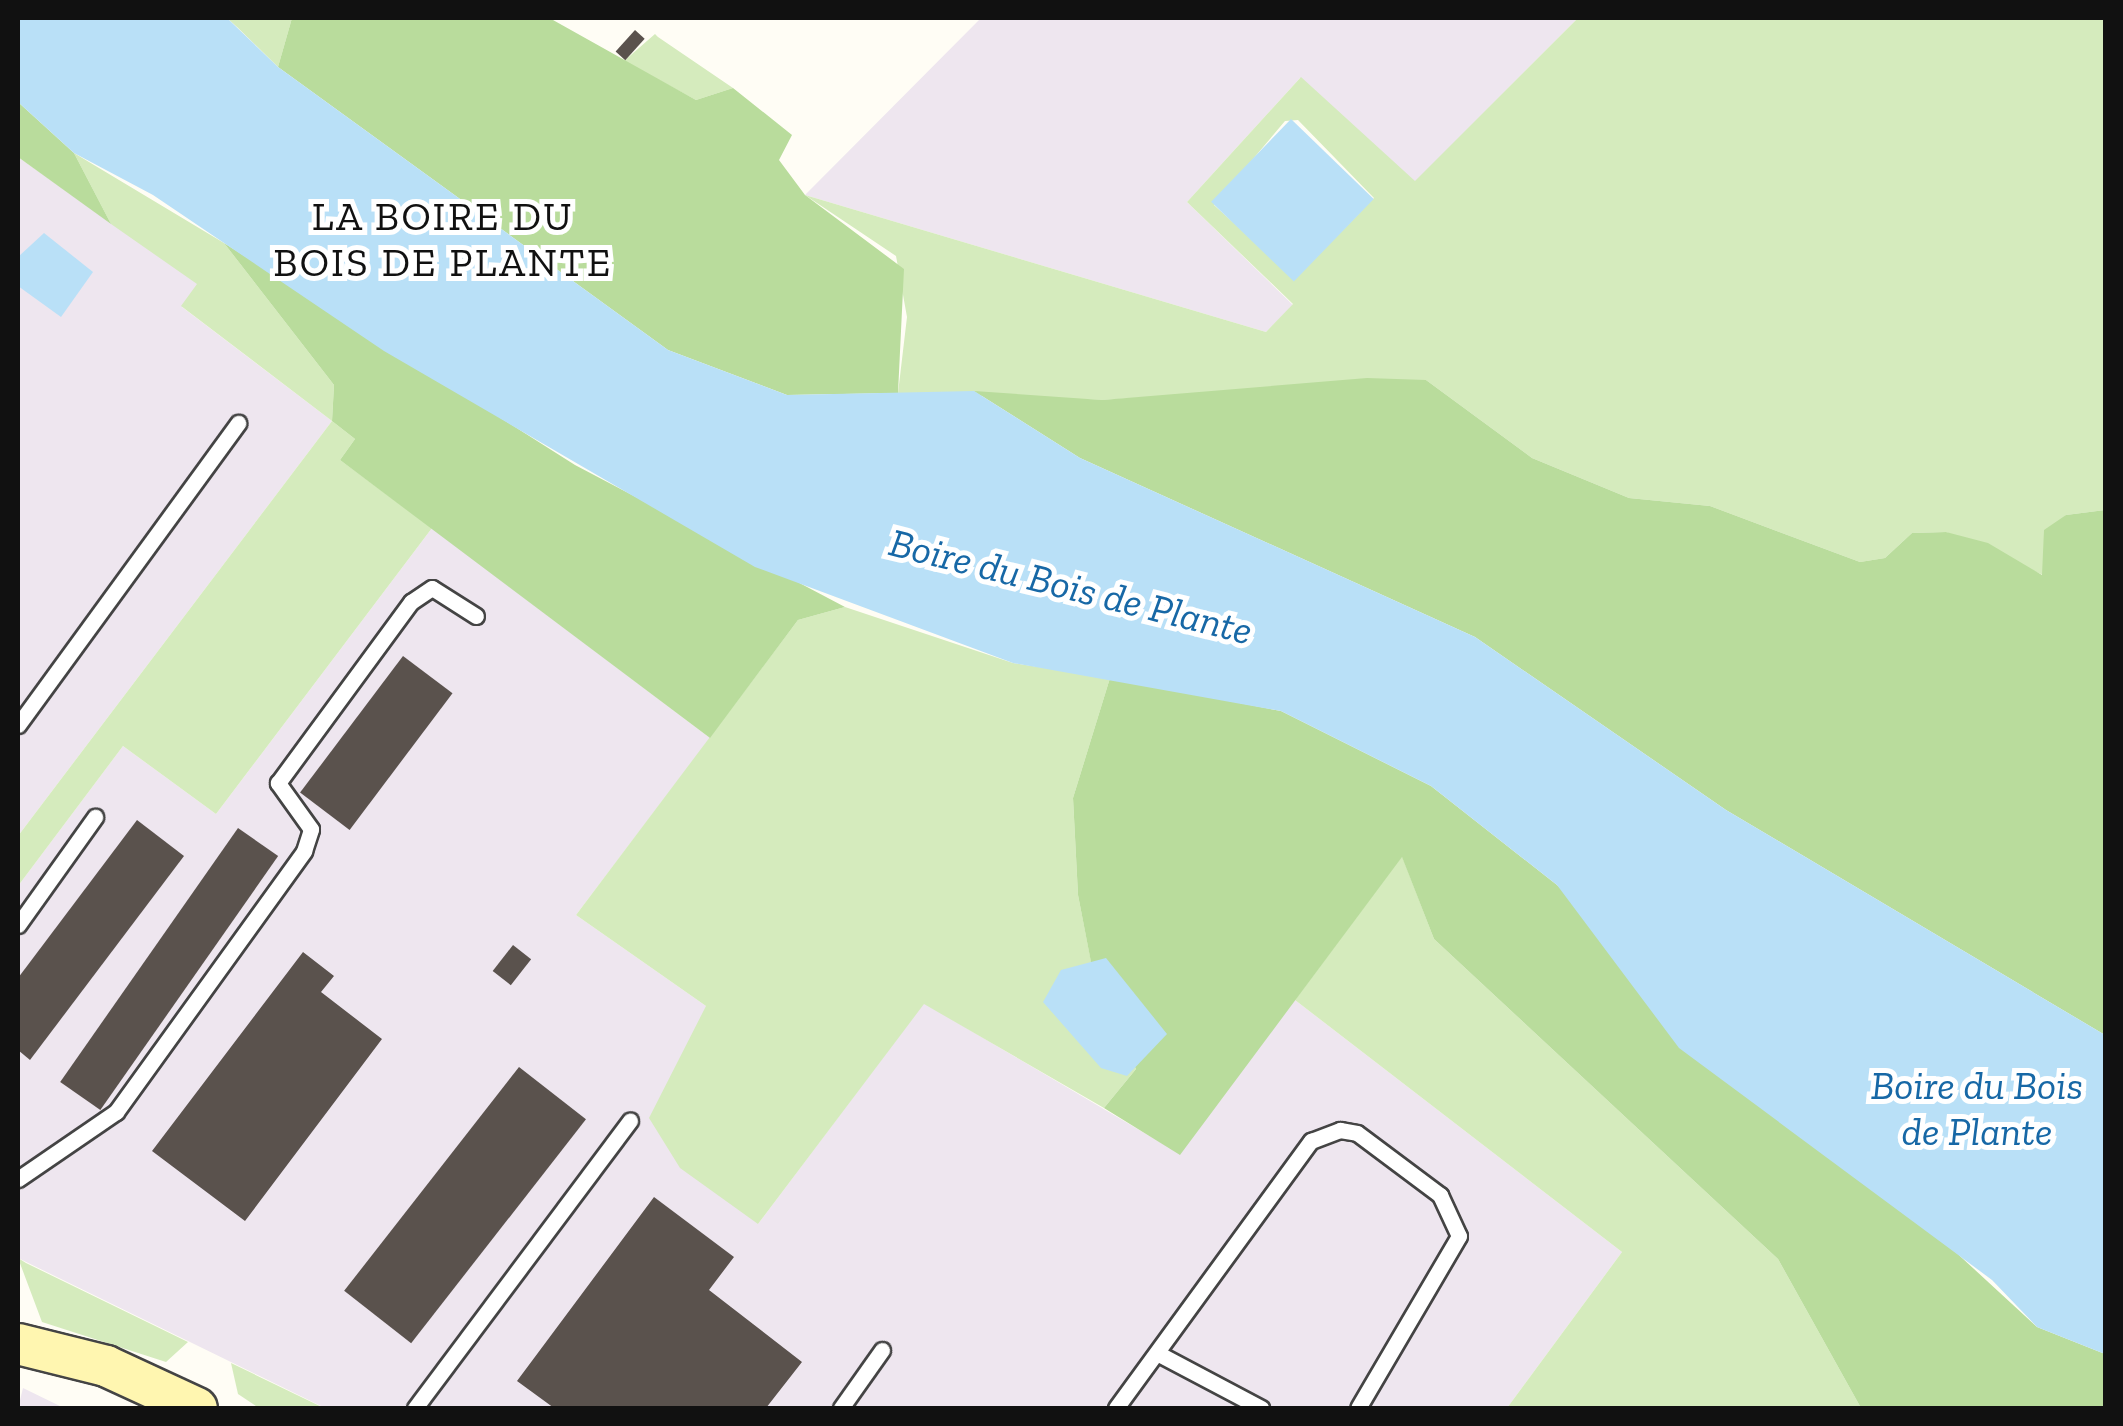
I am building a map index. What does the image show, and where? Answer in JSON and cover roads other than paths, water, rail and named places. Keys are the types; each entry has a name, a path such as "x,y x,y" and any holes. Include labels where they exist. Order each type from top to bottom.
{"main road":[{"path":"18,1344 106,1366 197,1408"}],"lane":[{"path":"18,725 238,423"},
{"path":"18,1179 116,1112 304,851 311,829 278,782 411,602 432,588 476,616"},
{"path":"18,925 95,817"},
{"path":"415,1408 630,1120"},
{"path":"1116,1408 1311,1141 1357,1133 1440,1195 1460,1236 1358,1408"},
{"path":"841,1408 882,1350"},
{"path":"1156,1353 1261,1408"}],"water":[{"name":"Boire du Bois de Plante","path":"18,18 227,18 278,67 668,350 787,395 974,391 1080,458 1475,637 1726,810 2105,1035 2105,1354 2037,1327 1992,1280 1679,1048 1557,885 1431,786 1281,711 1013,663 755,567 384,351 153,195 74,153 18,102"},
{"path":"1291,119 1374,199 1294,282 1211,202"},
{"path":"44,233 93,272 61,317 18,286 18,257"},
{"path":"1106,958 1167,1034 1127,1076 1101,1068 1043,1002 1061,970"}],"district":[{"name":"LA BOIRE DU BOIS DE PLANTE","path":"443,239"}]}
